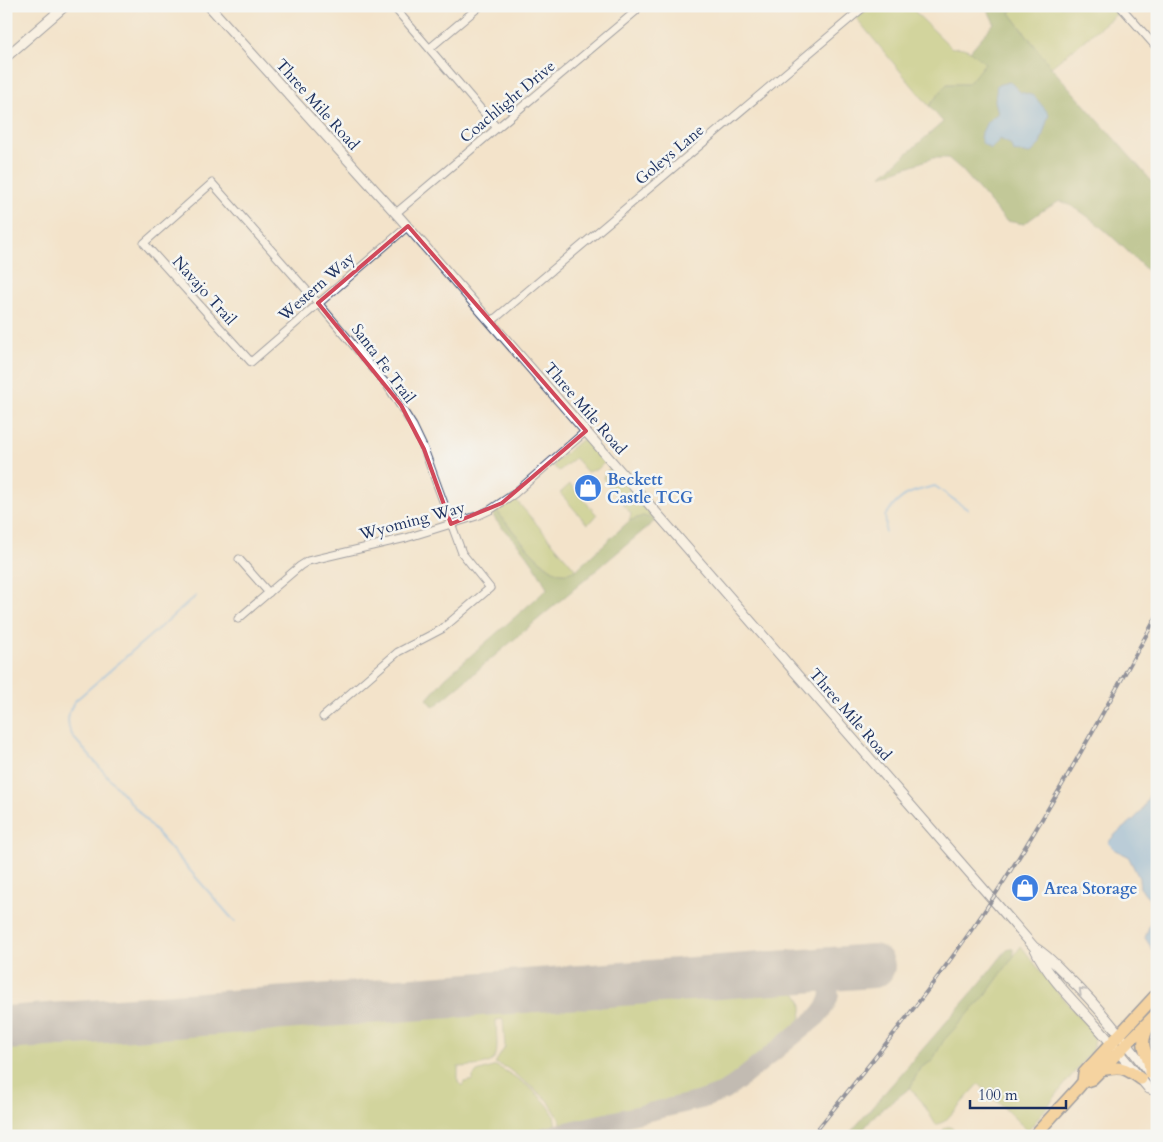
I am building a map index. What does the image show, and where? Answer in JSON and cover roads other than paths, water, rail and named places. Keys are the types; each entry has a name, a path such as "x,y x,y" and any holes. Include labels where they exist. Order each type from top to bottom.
{"main road":[{"path":"1034,1136 1083,1082 1092,1079 1101,1070 1115,1048 1120,1034 1157,994"},
{"path":"1120,1034 1155,1014"},
{"path":"1101,1070 1123,1067 1149,1078 1150,1064 1144,1052 1143,1038 1155,1014"},
{"path":"1083,1082 1084,1073 1115,1048"}],"street":[{"path":"6,56 65,6"},
{"name":"Three Mile Road","path":"209,6 408,226 1034,947 1058,984 1115,1048 1149,1078"},
{"path":"393,6 497,128"},
{"path":"430,48 480,6"},
{"name":"Goleys Lane","path":"491,322 865,6"},
{"path":"1120,6 1157,48"},
{"name":"Coachlight Drive","path":"396,213 497,128 634,8"},
{"name":"Navajo Trail","path":"212,183 144,243 244,354"},
{"name":"Santa Fe Trail","path":"212,183 373,366 401,405 428,457 462,553 490,588 442,629 402,649 323,717"},
{"name":"Western Way","path":"244,354 251,362 408,226"},
{"name":"Wyoming Way","path":"238,619 300,566 317,558 406,538 477,516 502,502 586,431"},
{"path":"240,559 269,593"},
{"name":"Three Mile Road","path":"1034,947 1044,952 1088,997 1120,1034 1149,1078"},
{"path":"1149,1078 1149,1089 1157,1091"}],"water":[{"path":"1010,82 1020,92 1034,96 1049,114 1040,144 1030,154 1013,151 1010,144 1000,139 991,149 983,144 980,137 987,122 998,113 995,100 997,85"},
{"path":"1157,784 1157,953 1145,938 1152,918 1149,898 1140,888 1139,878 1128,856 1115,850 1108,843 1138,814"}],"waterway":[{"path":"885,532 885,516 901,498 918,490 935,486 967,509"},
{"path":"196,596 76,700 69,713 68,723 74,738 235,922"}],"railway":[{"path":"812,1136 951,959 993,898 1057,793 1157,616"}],"place":[{"name":"Beckett Castle TCG","path":"588,488"},
{"name":"Area Storage","path":"1025,888"}]}
